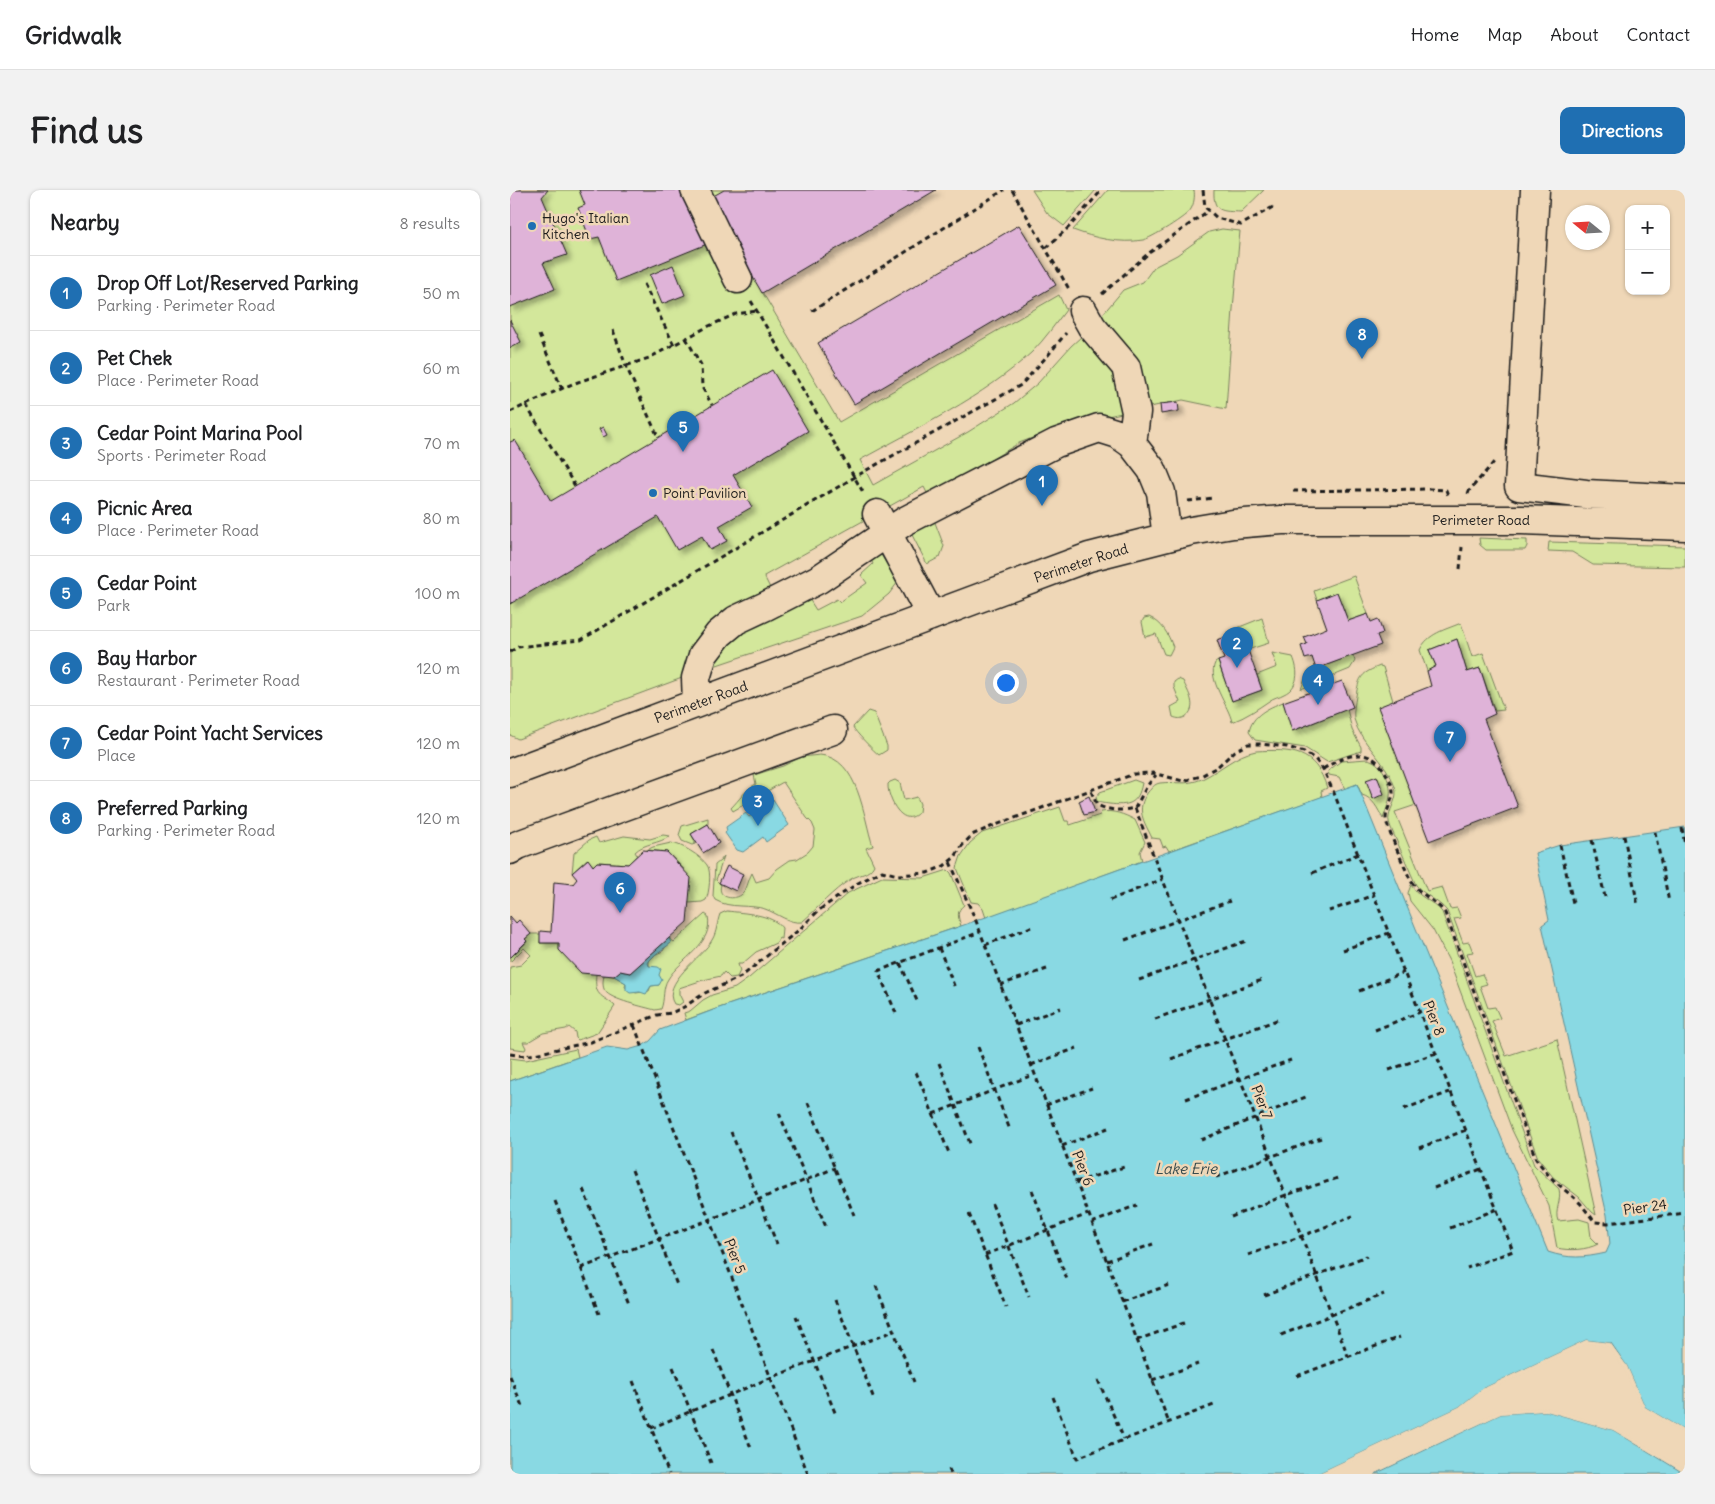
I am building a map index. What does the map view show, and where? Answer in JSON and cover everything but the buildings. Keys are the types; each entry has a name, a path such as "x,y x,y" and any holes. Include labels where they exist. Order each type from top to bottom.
{"street":[{"path":"695,190 738,279"},
{"path":"1522,520 1519,486 1535,190"},
{"path":"1083,311 1092,327 1126,367 1136,412 1132,444"},
{"path":"698,703 696,678 703,655 719,634 736,620 819,579 881,523 1056,443 1099,428 1118,434 1132,444 1152,470 1162,495 1167,537"},
{"path":"1519,486 1586,494 1685,498"},
{"name":"Perimeter Road","path":"510,773 1089,557 1167,537 1233,524 1282,520 1522,520 1685,526"},
{"path":"881,523 931,616"},
{"path":"510,850 518,844 833,730"}],"path":[{"path":"812,312 1004,190"},
{"path":"1012,190 1083,311"},
{"path":"1046,248 1069,227 1102,190"},
{"path":"1203,190 1205,208 1208,211 1217,218 1241,225 1273,206"},
{"path":"510,652 518,647 581,640 865,471 1021,385 1049,354 1083,311 1149,253 1208,211"},
{"path":"738,279 881,523"},
{"path":"644,284 674,345"},
{"path":"510,412 562,389 649,358 736,314 757,311"},
{"path":"613,330 626,366 658,437"},
{"path":"539,335 562,389"},
{"path":"686,338 701,365 702,387 712,405"},
{"path":"526,405 575,486"},
{"path":"1460,569 1469,491 1496,460"},
{"path":"510,1054 525,1056 590,1042 657,1014 671,1013 705,993 742,977 800,929 819,910 858,883 882,871 898,875 927,873 950,862 972,835 1134,774 1156,774 1183,781 1201,776 1217,767 1235,751 1248,744 1287,747 1304,752 1315,758 1323,769"},
{"name":"Pier 24","path":"1323,769 1337,760 1361,755 1372,756 1381,765 1391,782 1393,793 1386,820 1414,887 1441,907 1446,913 1536,1159 1550,1177 1580,1203 1595,1222 1608,1224 1685,1213"},
{"name":"Pier 8","path":"1323,769 1513,1251 1467,1268"},
{"path":"1091,791 1097,805 1105,809 1122,811 1135,808 1156,774"},
{"name":"Pier 7","path":"1135,808 1348,1356"},
{"path":"1682,828 1685,846"},
{"path":"1655,832 1669,902"},
{"path":"1624,836 1638,906"},
{"path":"1592,840 1605,897"},
{"path":"1560,845 1573,903"},
{"path":"1312,873 1358,854"},
{"name":"Pier 6","path":"950,862 976,921 1169,1423"},
{"path":"1110,900 1163,879"},
{"path":"1329,911 1374,895"},
{"path":"1125,940 1230,901"},
{"path":"985,945 1031,928"},
{"path":"896,1013 878,971 980,932"},
{"path":"1343,950 1389,933"},
{"path":"1140,980 1246,941"},
{"path":"940,948 955,988"},
{"path":"900,963 918,1003"},
{"path":"1000,985 1047,969"},
{"path":"1359,991 1404,972"},
{"path":"1155,1019 1262,980"},
{"path":"1016,1025 1061,1008"},
{"path":"1375,1030 1420,1012"},
{"path":"1171,1059 1277,1020"},
{"name":"Pier 5","path":"634,1025 808,1474"},
{"path":"978,1047 1010,1130"},
{"path":"1031,1065 1077,1048"},
{"path":"1388,1070 1436,1053"},
{"path":"1186,1099 1291,1060"},
{"path":"939,1063 971,1146"},
{"path":"916,1072 948,1153"},
{"path":"933,1114 1035,1074"},
{"path":"1046,1105 1092,1088"},
{"path":"1404,1109 1451,1092"},
{"path":"1201,1140 1308,1096"},
{"path":"808,1102 854,1215"},
{"path":"779,1113 826,1227"},
{"path":"1062,1146 1108,1128"},
{"path":"1419,1148 1466,1130"},
{"path":"731,1132 777,1244"},
{"path":"1216,1178 1321,1138"},
{"path":"1076,1182 1124,1167"},
{"path":"581,1268 709,1220 835,1168"},
{"path":"1434,1188 1481,1169"},
{"path":"632,1170 677,1285"},
{"path":"1231,1217 1286,1195 1338,1178"},
{"path":"583,1189 629,1304"},
{"path":"1032,1190 1068,1282"},
{"path":"555,1201 599,1314"},
{"path":"992,1204 1029,1297"},
{"path":"1092,1223 1137,1205"},
{"path":"1450,1228 1497,1209"},
{"path":"969,1214 1006,1307"},
{"path":"986,1255 1088,1214"},
{"path":"1248,1255 1353,1216"},
{"path":"1107,1261 1153,1244"},
{"path":"1264,1295 1367,1256"},
{"path":"1122,1302 1169,1285"},
{"path":"876,1286 914,1382"},
{"path":"1281,1335 1384,1294"},
{"path":"835,1300 874,1399"},
{"path":"796,1316 836,1415"},
{"path":"1137,1340 1184,1323"},
{"path":"651,1428 770,1378 894,1331"},
{"path":"1297,1376 1400,1337"},
{"path":"713,1350 751,1448"},
{"path":"1152,1380 1198,1364"},
{"path":"673,1367 711,1463"},
{"path":"510,1376 522,1406"},
{"path":"632,1380 669,1474"},
{"path":"1098,1380 1124,1439"},
{"path":"1053,1396 1077,1458 1214,1405"},
{"path":"949,1469 951,1474"}],"green space":[{"path":"510,190 724,190 751,273 839,422 1059,295 1066,310 1037,347 1013,368 972,398 860,460 873,485 968,432 1014,403 1038,383 1071,346 1092,327 1123,290 1143,282 1154,267 1177,255 1209,232 1222,229 1240,231 1226,409 1183,400 1070,424 1019,443 929,497 924,487 764,576 772,592 695,652 682,678 518,739 510,735"},
{"path":"1032,190 1096,190 1064,226 1047,213"},
{"path":"1108,190 1194,190 1193,205 1183,217 1160,232 1143,240 1107,240 1073,230"},
{"path":"1214,190 1264,190 1241,212 1224,211 1217,207"},
{"path":"934,520 944,546 940,557 927,564 911,533"},
{"path":"1479,538 1527,540 1527,546 1525,550 1486,550 1480,545"},
{"path":"1549,542 1685,546 1685,567 1593,565 1572,552 1548,551"},
{"path":"878,550 898,582 889,594 862,616 708,668 734,628 806,594 816,610 837,599 840,602 867,583 861,575 873,564 868,554"},
{"path":"1354,576 1368,614 1348,621 1337,592 1317,600 1314,591"},
{"path":"1149,617 1158,622 1167,633 1173,647 1169,655 1164,654 1156,634 1145,637 1142,622 1144,618"},
{"path":"1262,618 1269,643 1238,653 1232,635 1228,636 1227,632"},
{"path":"1461,623 1472,657 1483,653 1504,710 1495,711 1480,668 1467,672 1457,639 1429,650 1436,666 1427,671 1420,650 1423,644 1432,636"},
{"path":"1272,653 1293,657 1297,673 1293,687 1284,694 1232,722 1216,685 1213,670 1215,663 1218,661 1232,701 1262,690 1257,675 1277,667"},
{"path":"1353,655 1355,661 1350,669 1301,689 1308,671"},
{"path":"1380,666 1383,667 1393,701 1416,805 1395,812 1427,891 1442,887 1450,909 1457,908 1461,918 1454,919 1463,943 1469,942 1473,952 1467,953 1475,976 1482,974 1487,984 1480,986 1488,1008 1495,1007 1500,1018 1492,1021 1506,1056 1557,1039 1596,1215 1579,1197 1553,1177 1538,1158 1447,911 1416,885 1391,828 1389,818 1396,795 1395,787 1386,769 1362,737 1354,719 1354,707 1360,680 1365,673"},
{"path":"1178,679 1183,681 1190,695 1192,705 1185,717 1179,718 1173,717 1171,707 1180,702 1174,687 1174,682"},
{"path":"1283,702 1293,731 1347,709 1352,730 1361,747 1361,751 1327,762 1305,748 1255,740 1249,732 1253,721 1266,710"},
{"path":"868,711 874,713 887,746 887,750 879,755 853,727"},
{"path":"1256,751 1291,752 1301,754 1309,759 1322,775 1327,788 1321,791 1322,797 1169,851 1166,846 1163,847 1160,839 1152,838 1141,810 1144,798 1153,786 1160,783 1185,783 1202,779 1235,759"},
{"path":"820,755 833,759 843,766 851,777 862,805 873,846 866,848 874,865 872,868 867,873 854,877 831,894 802,922 788,920 765,909 721,903 715,900 713,896 715,865 724,856 716,880 721,885 720,889 723,895 734,898 743,893 752,873 756,882 769,878 777,869 790,860 797,859 808,852 813,846 815,830 812,823 783,782 733,811 731,808 756,784 754,775 783,766 801,757"},
{"path":"1367,759 1381,768 1389,785 1389,799 1383,819 1372,801 1362,795 1357,784 1345,789 1339,777 1329,775 1328,771 1341,761"},
{"path":"895,780 900,783 904,800 917,797 920,804 919,812 913,817 902,815 893,804 888,784"},
{"path":"1134,780 1142,783 1135,800 1127,804 1116,805 1097,801 1096,797 1100,792"},
{"path":"1060,807 1065,821 1068,821 1070,825 1100,815 1101,812 1118,813 1135,820 1145,842 1140,852 1142,861 986,918 983,909 978,903 971,902 957,868 961,856 970,843 982,833"},
{"path":"708,818 708,824 691,834 695,844 692,845 682,841 679,835 682,826"},
{"path":"663,835 670,836 639,849 635,852 637,855 628,864 597,862 593,866 587,859 572,873 574,853 589,840 596,837 599,843 624,836 650,839"},
{"path":"671,843 690,851 709,868 709,888 706,900 689,903 684,869 667,852 647,850"},
{"path":"948,870 964,905 958,914 961,926 686,1020 684,1013 690,1011 712,995 735,988 749,978 848,893 882,877 923,878"},
{"path":"1411,885 1442,912 1534,1165 1559,1189 1558,1221 1579,1219 1589,1222 1591,1237 1598,1244 1589,1248 1557,1248 1549,1206 1512,1130 1449,961 1433,930 1410,901 1408,893"},
{"path":"727,911 757,915 778,923 782,928 781,939 779,938 776,943 756,952 742,964 738,964 740,971 737,977 730,978 724,972 721,976 679,988 679,994 683,1002 679,1005 674,1004 671,996 677,979 707,947 715,934 720,914"},
{"path":"705,914 708,916 706,935 668,979 661,1009 655,1010 628,1003 605,991 603,985 604,975 614,976 626,983 625,987 636,993 649,991 651,986 659,985 660,978 656,968 649,966 649,961 656,954 663,951 670,940 669,938 674,942"},
{"path":"531,934 541,934 540,943 559,943 596,974 597,991 615,1006 597,1033 578,1040 575,1032 569,1027 543,1033 528,1042 523,1042 525,1050 510,1048 510,967 521,965 531,955 524,948 510,962 510,958 527,942 525,939"},
{"path":"576,1049 578,1057 510,1081 510,1058 526,1060"}],"water":[{"name":"Lake Erie","path":"1357,784 1548,1252 1570,1257 1584,1257 1606,1253 1610,1244 1607,1215 1542,925 1549,920 1535,853 1560,845 1685,827 1685,1431 1645,1407 1627,1366 1611,1343 1586,1340 1482,1389 1459,1407 1317,1474 510,1474 510,1081 607,1047 628,1050 642,1046 650,1041 660,1030 716,1009 961,926"},
{"path":"773,800 789,825 766,842 763,837 743,852 737,850 725,833 727,831 726,827 746,813 749,817"},
{"path":"669,938 671,943 648,963 649,966 661,969 659,975 662,980 659,985 651,986 646,994 640,992 630,993 626,990 626,983 614,976 620,971 630,973"},
{"path":"1546,1411 1613,1430 1685,1474 1375,1474 1501,1414"}],"pier":[{"path":"1586,1340 1610,1343 1627,1366 1645,1407 1685,1431 1685,1434 1643,1409 1624,1368 1609,1346 1587,1343 1483,1392 1460,1409 1323,1474 1317,1474 1459,1407 1482,1389"},
{"path":"1546,1408 1614,1428 1685,1470 1685,1473 1613,1430 1546,1411 1501,1414 1373,1474 1500,1411"}],"place":[{"name":"Hugo's Italian Kitchen","path":"532,226"},
{"name":"Preferred Parking","path":"1362,359"},
{"name":"Cedar Point","path":"683,452"},
{"name":"Point Pavilion","path":"653,493"},
{"name":"Drop Off Lot/Reserved Parking","path":"1042,506"},
{"name":"Pet Chek","path":"1237,668"},
{"name":"Picnic Area","path":"1318,705"},
{"name":"Cedar Point Yacht Services","path":"1450,762"},
{"name":"Cedar Point Marina Pool","path":"758,826"},
{"name":"Bay Harbor","path":"620,913"}]}
